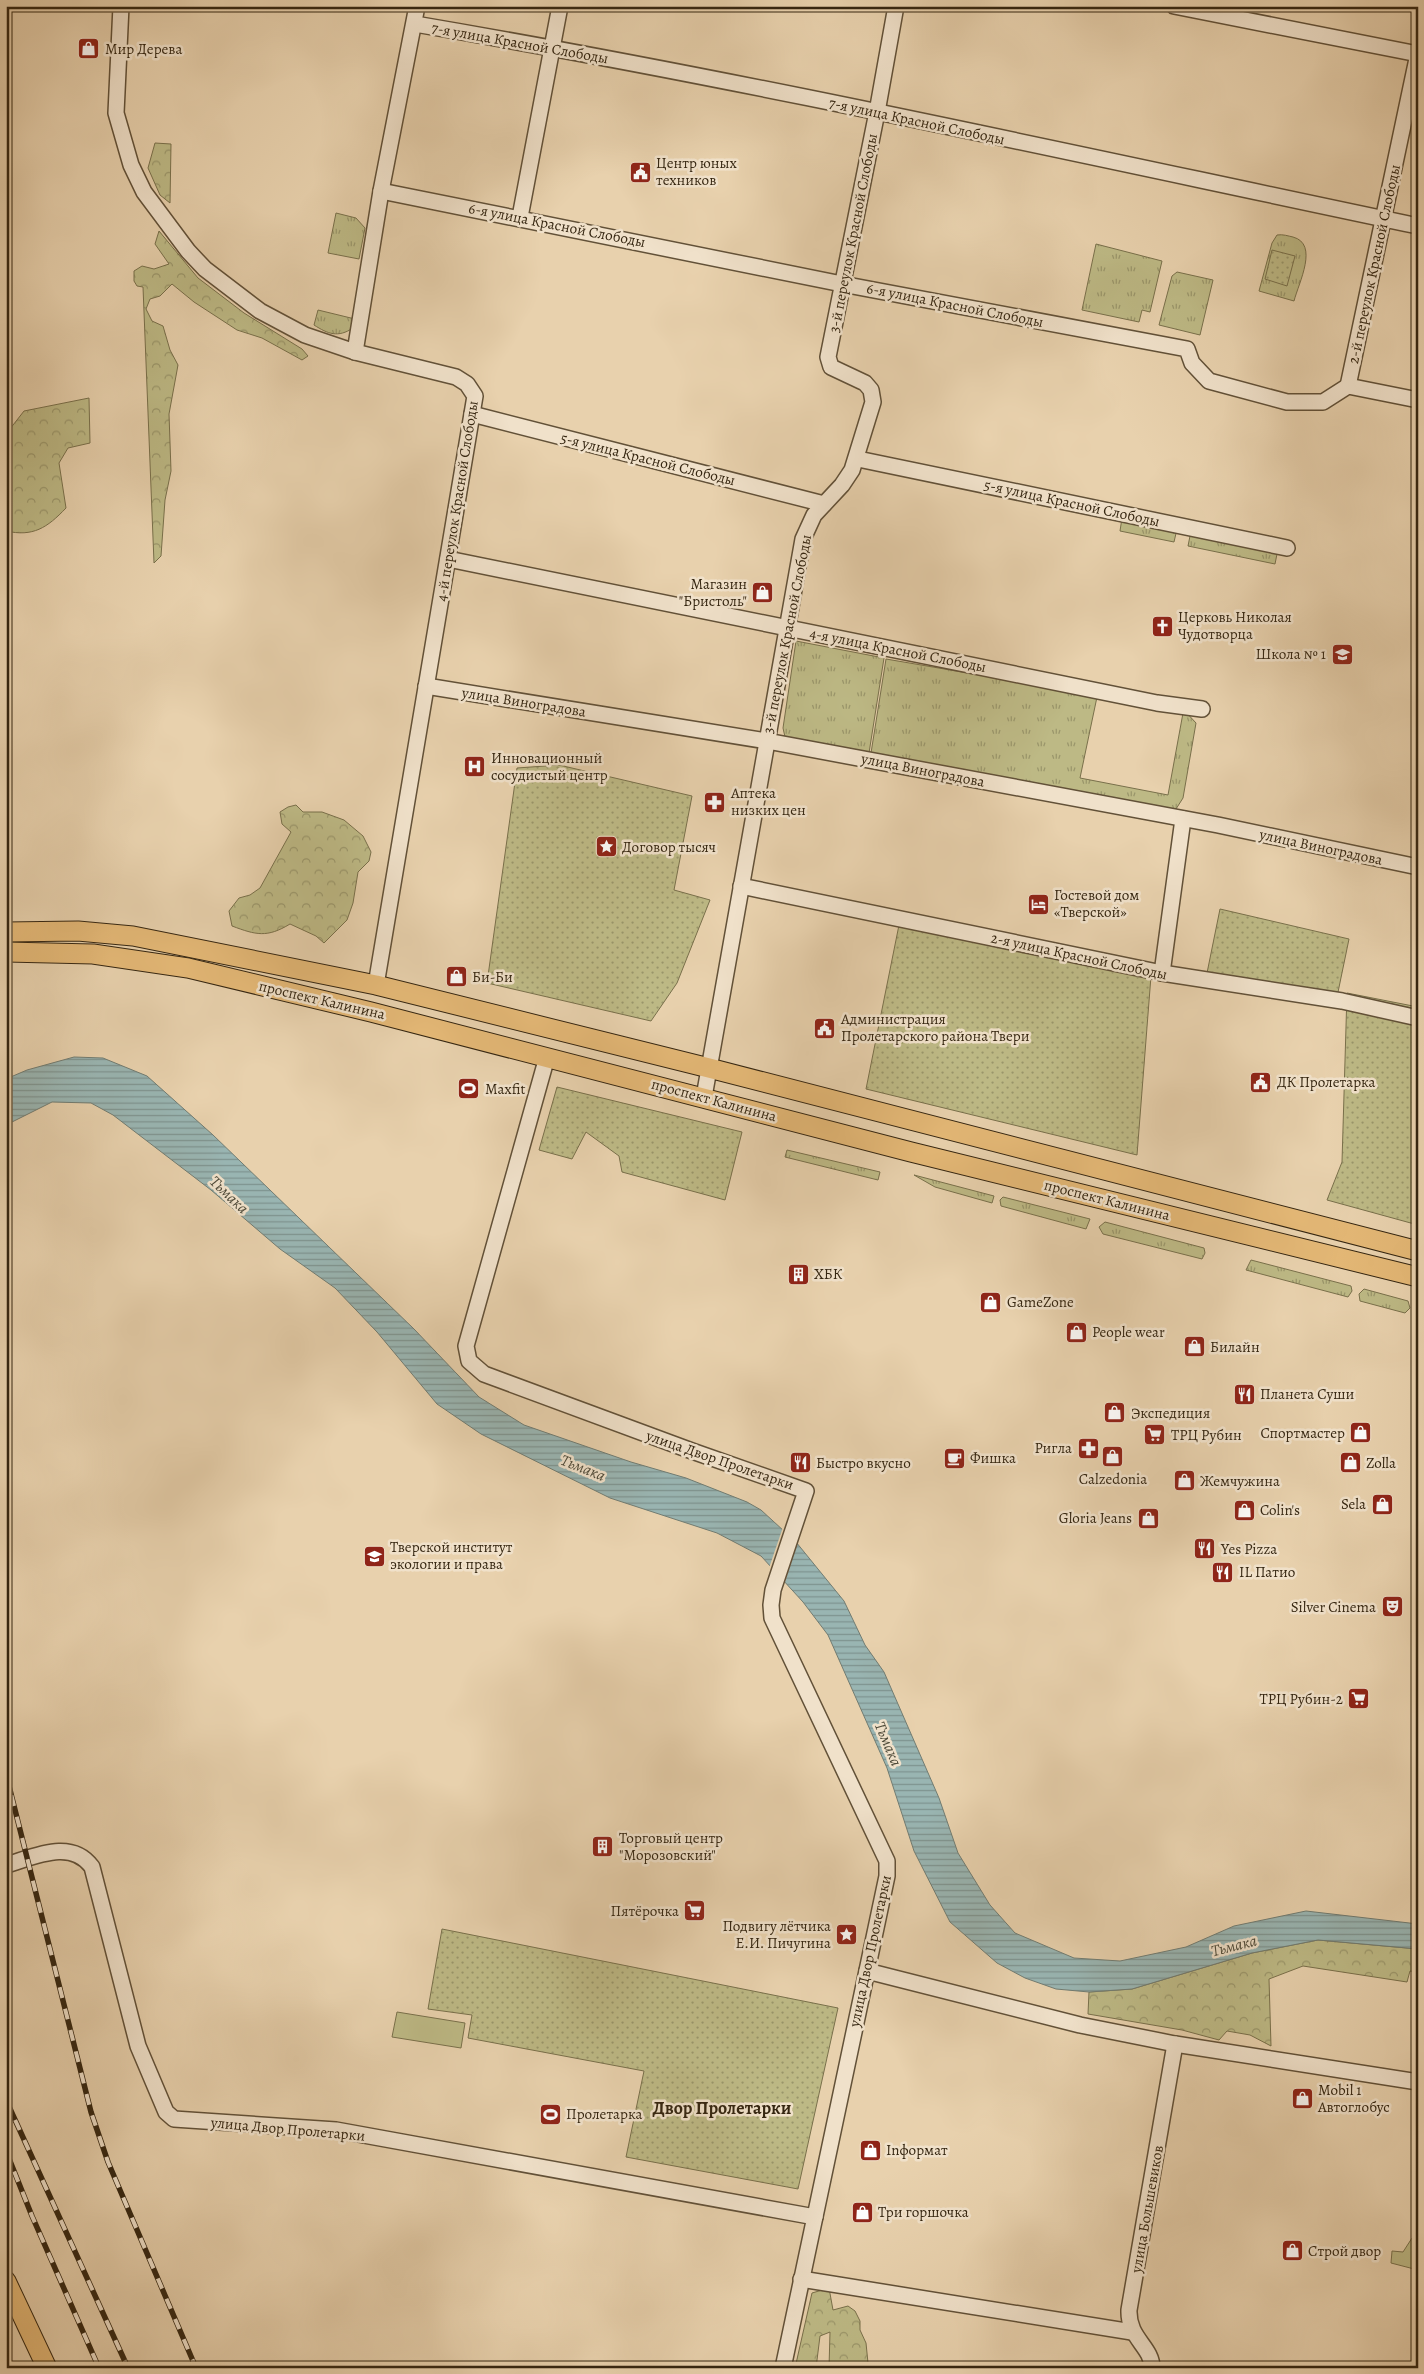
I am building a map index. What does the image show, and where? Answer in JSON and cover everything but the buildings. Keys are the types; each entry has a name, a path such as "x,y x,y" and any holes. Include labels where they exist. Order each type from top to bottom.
{"main road":[{"name":"проспект Калинина","path":"6,932 78,931 133,936 376,985 573,1033 1418,1251"},
{"name":"проспект Калинина","path":"6,952 80,953 134,958 188,968 354,1007 911,1152 1418,1277"},
{"path":"354,1007 370,1000 376,985"},
{"path":"547,1057 557,1043 573,1033"},
{"path":"911,1152 915,1143 922,1136 937,1127"},
{"path":"6,2281 47,2368"}],"street":[{"name":"4-й переулок Красной Слободы","path":"121,6 116,113 130,165 144,192 161,218 205,269 260,311 305,335 355,352 460,379 470,388 475,396 376,985"},
{"path":"355,352 381,190 417,6"},
{"path":"520,217 560,6"},
{"name":"3-й переулок Красной Слободы","path":"704,1097 803,539 809,524 846,480 858,459 872,406 872,394 862,380 834,369 828,360 896,6"},
{"path":"1174,6 1418,54"},
{"name":"7-я улица Красной Слободы","path":"414,24 552,47 877,112 1418,226"},
{"name":"2-й переулок Красной Слободы","path":"1348,386 1418,54"},
{"name":"6-я улица Красной Слободы","path":"381,190 842,284 1187,349 1192,363 1209,381 1287,402 1323,402 1348,386"},
{"path":"1348,386 1418,400"},
{"name":"5-я улица Красной Слободы","path":"472,414 824,504"},
{"name":"5-я улица Красной Слободы","path":"858,459 1287,548"},
{"name":"4-я улица Красной Слободы","path":"448,559 1148,701 1202,709"},
{"name":"улица Виноградова","path":"426,686 767,741 1183,819 1418,867"},
{"path":"1162,974 1183,819"},
{"name":"2-я улица Красной Слободы","path":"741,886 1162,974 1342,1001 1418,1018"},
{"name":"улица Двор Пролетарки","path":"547,1057 466,1346 469,1361 477,1370 501,1380 683,1448 806,1490 774,1588 771,1605 774,1624 886,1857 887,1872 783,2368"},
{"name":"улица Двор Пролетарки","path":"6,1865 28,1858 66,1851 83,1857 92,1867 138,2046 166,2112 174,2119 336,2130 814,2217"},
{"path":"867,1971 1080,2025 1175,2044 1418,2082"},
{"name":"улица Большевиков","path":"1152,2368 1150,2357 1132,2332 1129,2310 1175,2044"},
{"path":"801,2279 1132,2332"}],"green space":[{"path":"155,143 171,144 170,203 160,195 148,168"},
{"path":"336,213 356,218 365,228 359,259 328,253"},
{"path":"159,231 198,278 244,313 302,349 308,356 302,360 262,338 237,330 194,302 172,284 160,296 150,299 146,309 152,321 163,326 170,350 178,365 169,414 171,471 165,500 161,556 154,563 143,287 137,286 134,281 134,271 142,266 154,269 169,264 155,244"},
{"path":"1277,235 1293,237 1301,241 1305,247 1306,255 1303,274 1294,301 1259,291 1272,243"},
{"path":"1096,244 1162,261 1150,312 1142,310 1139,322 1082,310"},
{"path":"1272,250 1295,256 1287,286 1265,279"},
{"path":"1177,272 1213,280 1200,335 1159,325 1172,276"},
{"path":"318,310 355,319 353,328 338,334 324,331 314,325"},
{"path":"89,398 90,443 68,448 59,463 66,508 46,526 32,532 16,533 6,531 6,434 24,411"},
{"path":"1122,518 1177,529 1174,542 1120,531"},
{"path":"1191,531 1278,549 1275,564 1188,546"},
{"path":"796,641 884,658 869,753 785,737 783,728"},
{"path":"886,659 1184,710 1196,723 1183,798 1176,809 1170,813 871,753","holes":["1097,697 1183,713 1168,795 1080,778"]},
{"path":"559,765 692,796 674,890 710,900 677,983 651,1021 487,983 517,768"},
{"path":"296,805 303,812 322,812 344,820 363,836 371,852 369,861 358,872 353,903 347,920 324,943 316,936 290,924 275,931 261,934 232,926 229,911 239,898 250,895 260,888 291,832 282,824 280,812"},
{"path":"1220,909 1349,939 1337,997 1207,973"},
{"path":"899,925 1151,976 1137,1155 866,1089"},
{"path":"1347,993 1418,1007 1418,1225 1327,1200 1342,1162"},
{"path":"557,1087 742,1132 725,1200 622,1172 619,1156 586,1132 572,1159 539,1150"},
{"path":"787,1150 880,1172 878,1180 785,1157"},
{"path":"914,1175 994,1196 992,1203 935,1187"},
{"path":"1003,1197 1090,1219 1086,1229 1001,1206 1000,1200"},
{"path":"1105,1222 1204,1248 1205,1253 1202,1259 1103,1234 1099,1227"},
{"path":"1251,1260 1351,1286 1352,1291 1348,1297 1246,1270"},
{"path":"1364,1289 1408,1301 1410,1308 1405,1313 1360,1301 1359,1294"},
{"path":"442,1929 838,2008 798,2189 626,2157 644,2071 468,2038 472,2015 428,2009"},
{"path":"1318,1940 1418,1949 1418,1972 1410,1971 1407,1982 1303,1966 1269,1979 1271,2046 1250,2035 1227,2031 1219,2040 1182,2030 1088,2014 1089,1992 1132,1989 1252,1953"},
{"path":"397,2012 465,2023 461,2048 392,2037"},
{"path":"1412,2238 1418,2238 1418,2270 1391,2263 1392,2251 1403,2252"},
{"path":"829,2288 833,2310 848,2306 855,2311 866,2343 868,2363 876,2368 829,2368 830,2332 820,2336 816,2368 795,2368 812,2293"}],"water":[{"name":"Тьмака","path":"74,1057 103,1058 147,1076 213,1135 414,1329 479,1397 524,1425 631,1462 686,1478 747,1502 761,1510 796,1542 844,1601 865,1645 884,1672 939,1798 958,1853 990,1905 1015,1933 1074,1958 1120,1961 1186,1947 1234,1926 1306,1911 1418,1924 1418,1949 1318,1940 1252,1953 1132,1989 1089,1992 1056,1989 1025,1978 997,1963 950,1922 914,1851 887,1768 828,1635 803,1602 761,1556 717,1533 610,1498 481,1434 437,1404 377,1332 335,1288 280,1249 211,1190 113,1115 91,1103 52,1102 6,1125 6,1079 27,1070"}],"pier":[{"path":"783,1527 798,1541 784,1585 769,1568"}],"railway":[{"path":"6,1774 91,2112 108,2162 196,2368"},
{"path":"6,2100 128,2368"},
{"path":"6,2151 32,2216 99,2368"}],"place":[{"name":"Мир Дерева","path":"89,49"},
{"name":"Центр юных техников","path":"640,172"},
{"name":"Магазин \"Бристоль\"","path":"763,593"},
{"name":"Церковь Николая Чудотворца","path":"1162,626"},
{"name":"Школа № 1","path":"1342,654"},
{"name":"Инновационный сосудистый центр","path":"475,767"},
{"name":"Аптека низких цен","path":"715,802"},
{"name":"Договор тысяч","path":"606,847"},
{"name":"Гостевой дом «Тверской»","path":"1038,904"},
{"name":"Би-Би","path":"456,977"},
{"name":"Администрация Пролетарского района Твери","path":"825,1028"},
{"name":"ДК Пролетарка","path":"1261,1082"},
{"name":"Maxfit","path":"469,1089"},
{"name":"ХБК","path":"798,1274"},
{"name":"GameZone","path":"991,1302"},
{"name":"People wear","path":"1076,1332"},
{"name":"Билайн","path":"1194,1347"},
{"name":"Планета Суши","path":"1244,1394"},
{"name":"Экспедиция","path":"1115,1413"},
{"name":"Спортмастер","path":"1361,1433"},
{"name":"ТРЦ Рубин","path":"1155,1435"},
{"name":"Ригла","path":"1088,1448"},
{"name":"Calzedonia","path":"1113,1456"},
{"name":"Фишка","path":"954,1458"},
{"name":"Быстро вкусно","path":"800,1463"},
{"name":"Zolla","path":"1350,1463"},
{"name":"Жемчужина","path":"1184,1481"},
{"name":"Sela","path":"1382,1504"},
{"name":"Colin's","path":"1244,1510"},
{"name":"Gloria Jeans","path":"1148,1518"},
{"name":"Yes Pizza","path":"1205,1549"},
{"name":"Тверской институт экологии и права","path":"374,1556"},
{"name":"IL Патио","path":"1223,1572"},
{"name":"Silver Cinema","path":"1392,1607"},
{"name":"ТРЦ Рубин-2","path":"1359,1699"},
{"name":"Торговый центр \"Морозовский\"","path":"603,1847"},
{"name":"Пятёрочка","path":"695,1911"},
{"name":"Подвигу лётчика Е.И. Пичугина","path":"847,1935"},
{"name":"Mobil 1 Автоглобус","path":"1302,2099"},
{"name":"Пролетарка","path":"550,2114"},
{"name":"Inформат","path":"870,2150"},
{"name":"Три горшочка","path":"862,2212"},
{"name":"Строй двор","path":"1292,2251"}],"district":[{"name":"Двор Пролетарки","path":"722,2108"}]}
